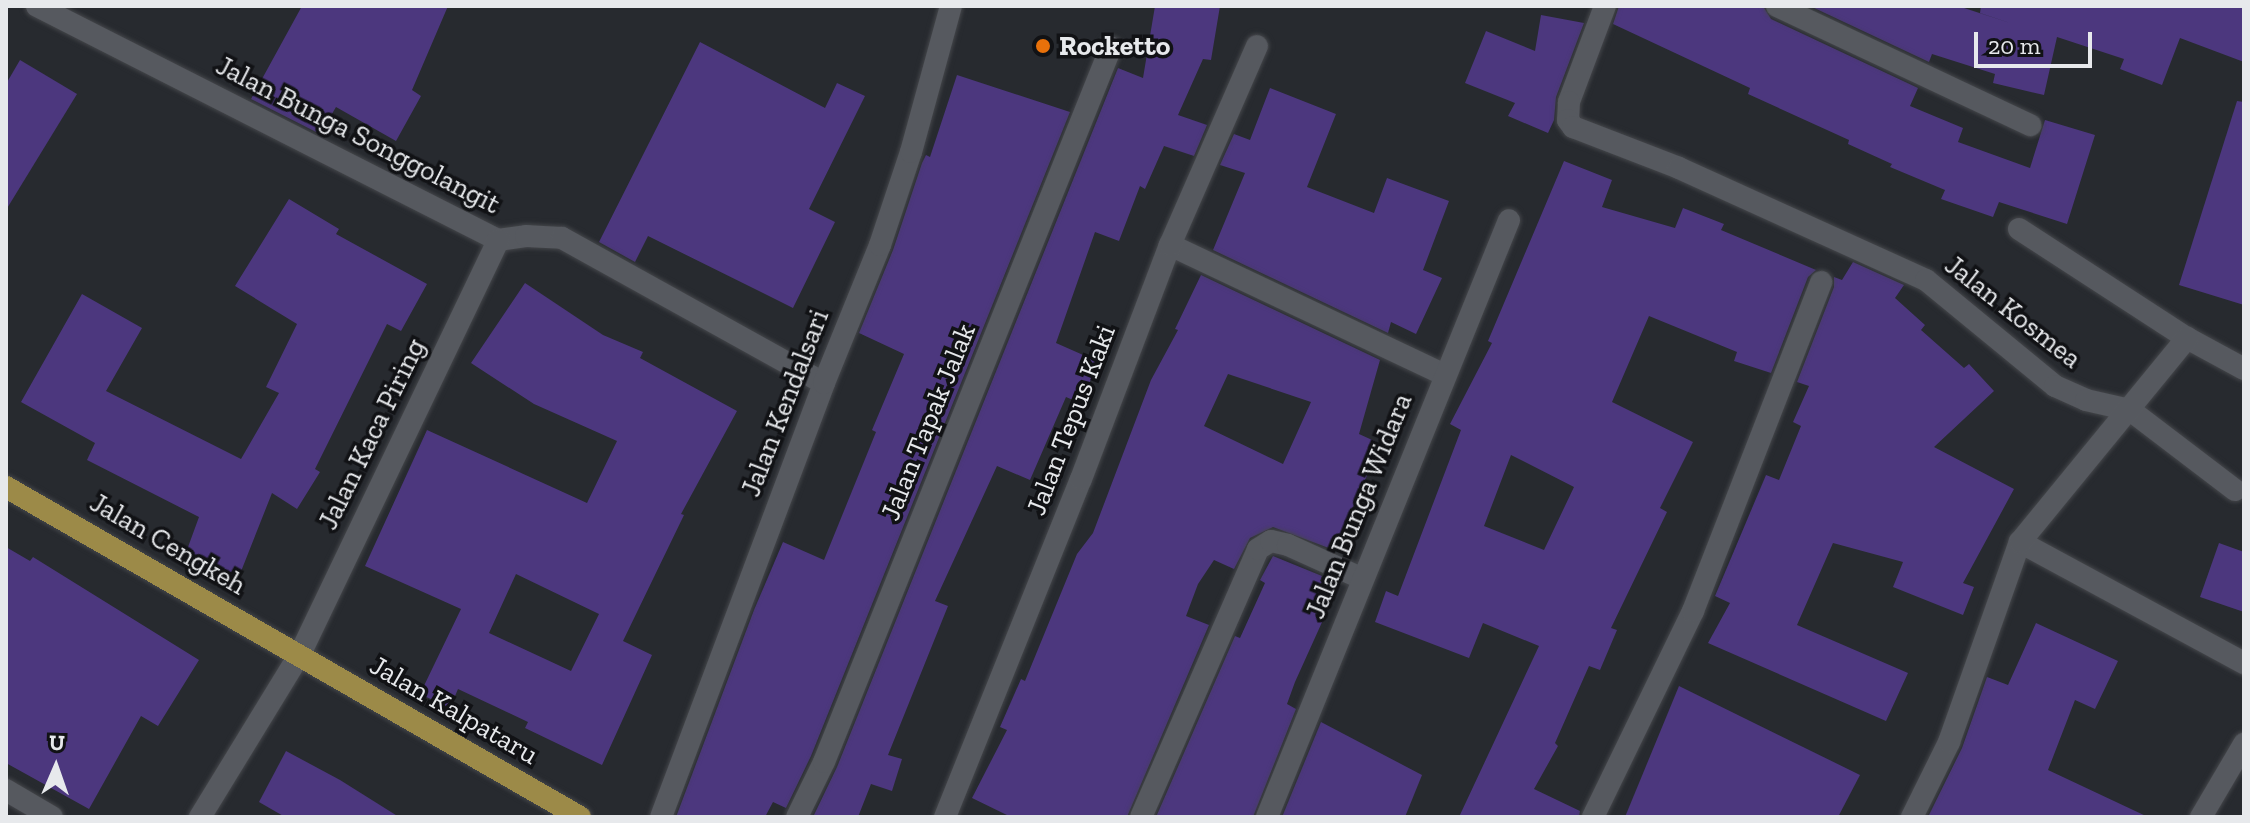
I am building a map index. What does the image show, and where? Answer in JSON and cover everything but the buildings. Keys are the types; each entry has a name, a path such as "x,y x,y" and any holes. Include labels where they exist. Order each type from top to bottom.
{"main road":[{"name":"Jalan Cengkeh","path":"6,487 300,654"},
{"name":"Jalan Kalpataru","path":"300,654 580,817"}],"street":[{"name":"Jalan Bunga Songgolangit","path":"37,6 498,240 526,236 562,238 824,383"},
{"name":"Jalan Kendalsari","path":"661,817 884,232 911,152 951,6"},
{"name":"Jalan Kosmea","path":"1605,6 1569,102 1568,120 1577,130 1693,174 1926,280 2055,386 2124,414"},
{"path":"1777,6 2030,125"},
{"name":"Jalan Tepus Kaki","path":"945,817 1081,479 1170,245 1257,46"},
{"name":"Jalan Tapak Jalak","path":"797,817 824,762 1111,47"},
{"name":"Jalan Bunga Widara","path":"1267,817 1361,578 1509,220"},
{"path":"2019,229 2187,338 2244,369"},
{"name":"Jalan Kaca Piring","path":"200,817 300,654 498,240"},
{"path":"1170,245 1445,375"},
{"path":"1593,817 1693,611 1821,282"},
{"path":"1912,817 1949,742 2020,542 2187,338"},
{"path":"2124,414 2235,490"},
{"path":"1141,817 1258,549 1271,541 1288,545 1361,578"},
{"path":"2020,542 2244,663"},
{"path":"2201,817 2244,744"},
{"path":"6,790 52,817"}],"place":[{"name":"Rocketto","path":"1043,46"}]}
